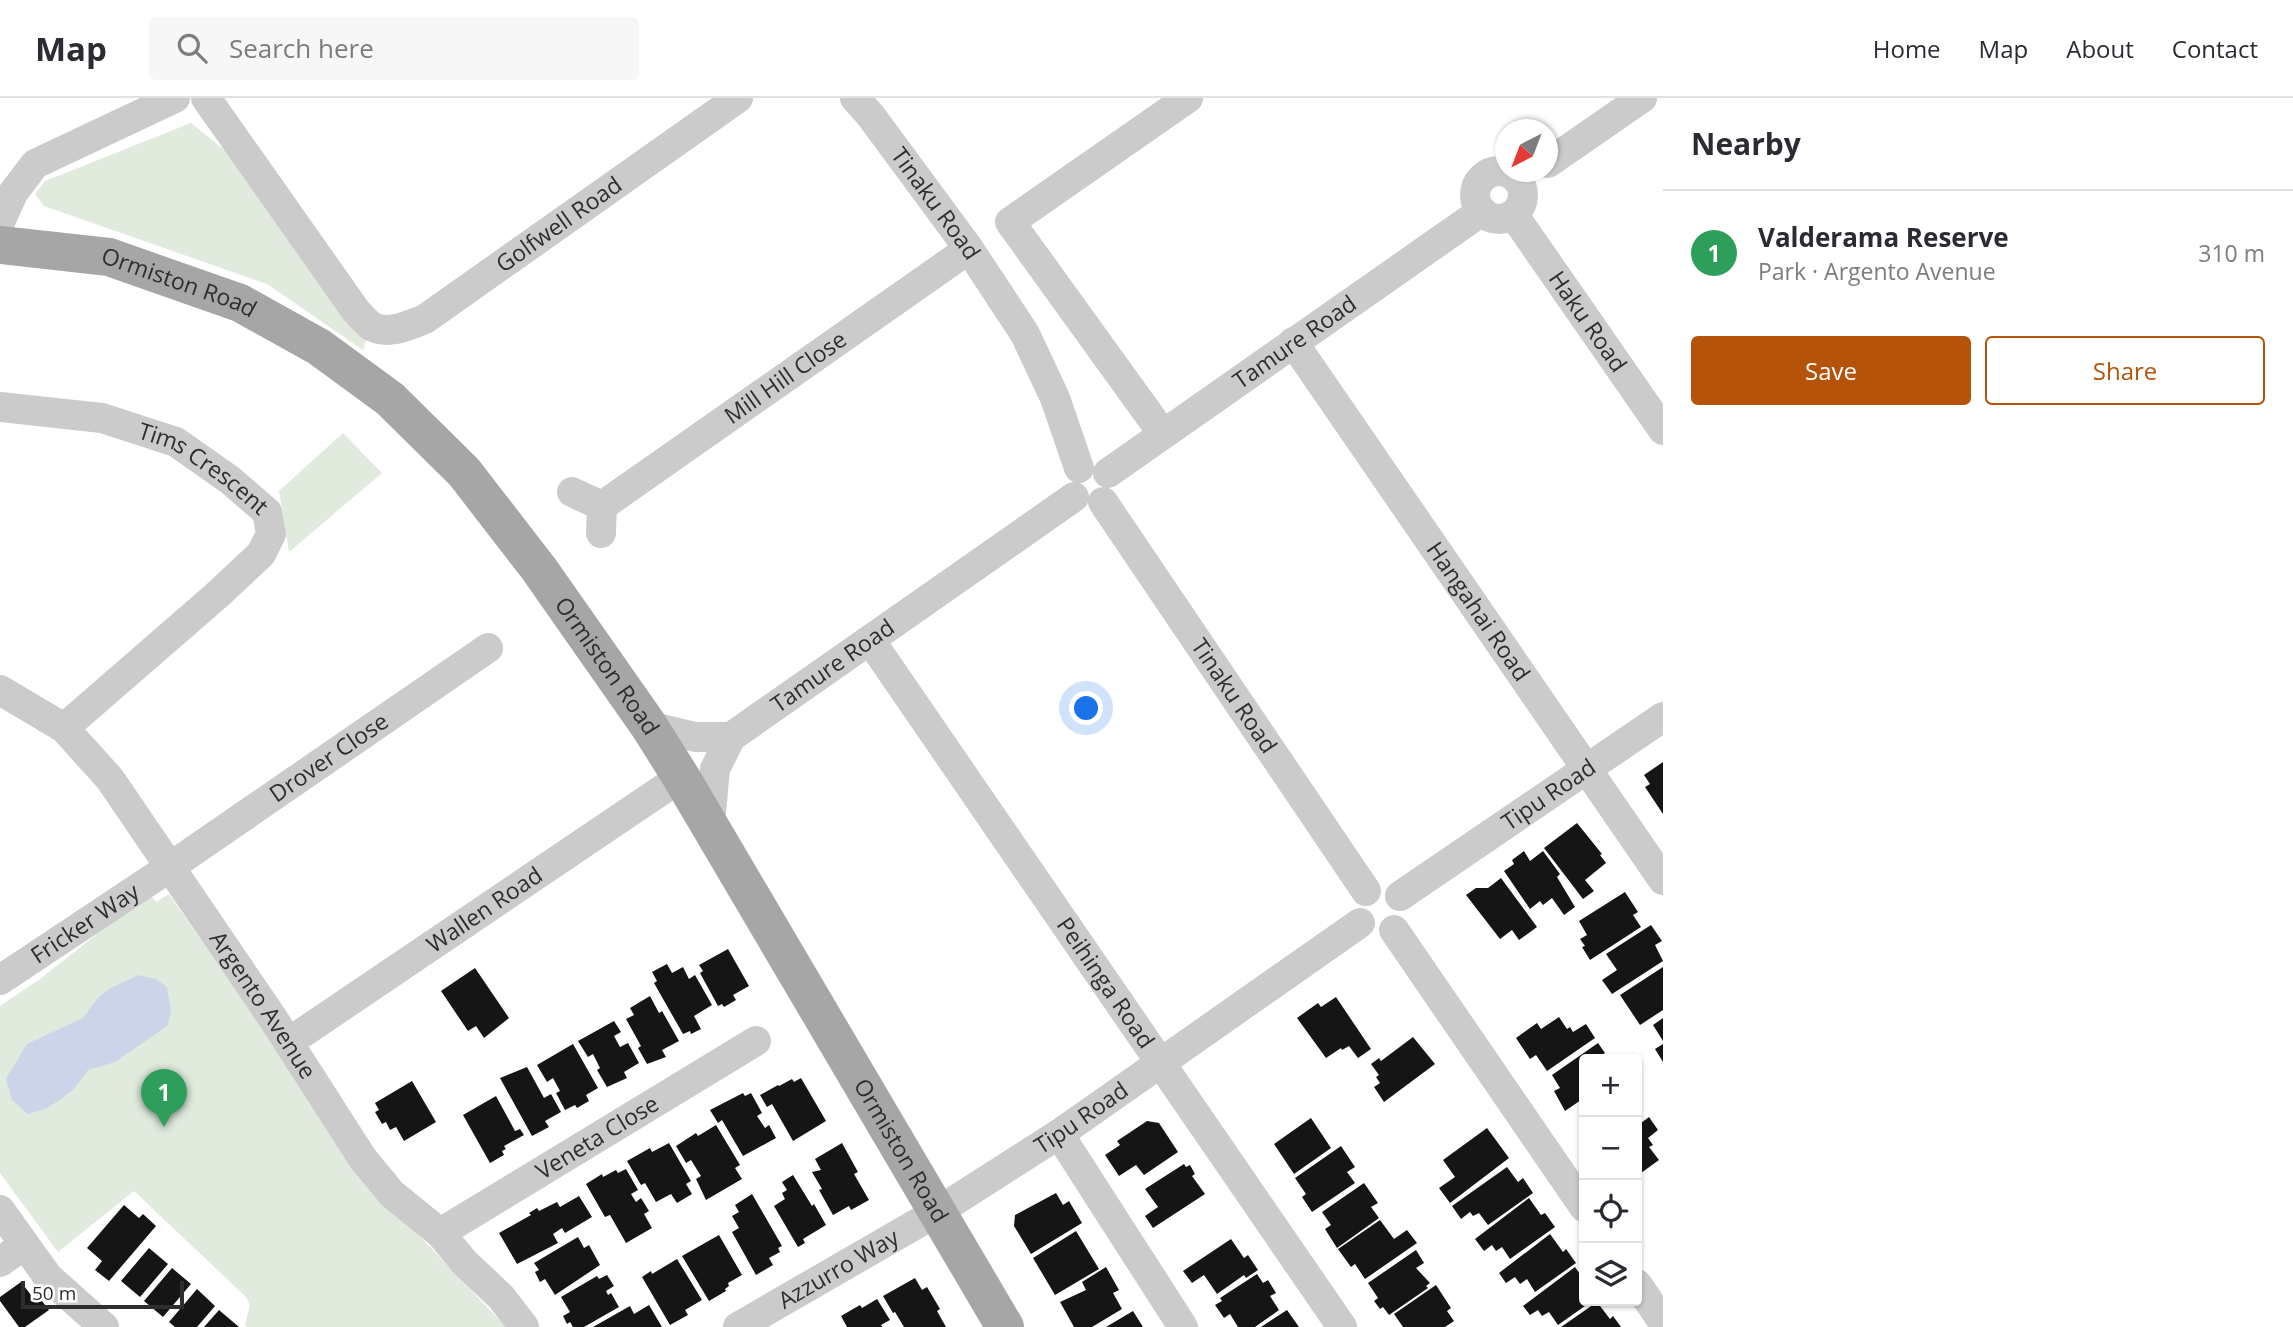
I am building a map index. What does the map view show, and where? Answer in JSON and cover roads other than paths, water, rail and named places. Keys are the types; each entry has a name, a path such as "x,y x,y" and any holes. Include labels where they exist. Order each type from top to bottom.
{"main road":[{"name":"Ormiston Road","path":"0,245 109,257 240,303 319,347 380,392 464,472 539,569 649,726 710,824 1005,1327"}],"street":[{"path":"0,222 13,193 35,164 175,98"},
{"name":"Golfwell Road","path":"206,98 356,311 373,327 387,329 402,328 425,319 738,98"},
{"name":"Tinaku Road","path":"855,98 969,249 1025,334 1093,470"},
{"path":"1163,434 1010,222 1188,98"},
{"path":"1558,156 1642,98"},
{"path":"1495,173 1485,175 1475,193 1482,211 1500,219 1513,214 1519,208 1527,182"},
{"name":"Tamure Road","path":"1093,470 1163,434 1482,211"},
{"name":"Haku Road","path":"1513,214 1663,430"},
{"name":"Mill Hill Close","path":"572,492 602,519 969,249"},
{"name":"Hangahai Road","path":"1293,342 1663,880"},
{"name":"Tims Crescent","path":"0,407 102,418 176,442 230,480 267,512 271,534 261,554 64,728"},
{"path":"1093,470 1112,485 1111,492 1103,502 1091,506 1084,505 1074,497 1071,478 1093,470"},
{"name":"Tamure Road","path":"710,824 715,769 731,737 1074,497"},
{"name":"Tinaku Road","path":"1103,502 1366,891"},
{"name":"Peihinga Road","path":"870,640 1342,1327"},
{"name":"Drover Close","path":"170,867 488,648"},
{"name":"Argento Avenue","path":"0,690 64,728 110,779 289,1042 363,1159 392,1194 440,1233 465,1263 501,1297 524,1327"},
{"name":"Tipu Road","path":"1400,896 1663,717"},
{"path":"649,726 695,737 731,737"},
{"name":"Wallen Road","path":"289,1042 681,777"},
{"name":"Fricker Way","path":"0,980 170,867"},
{"path":"1380,886 1394,890 1400,896 1403,918 1394,930 1372,933 1360,923 1356,909 1366,891 1380,886"},
{"name":"Tipu Road","path":"937,1212 1059,1134 1360,923"},
{"path":"1394,930 1579,1200"},
{"name":"Veneta Close","path":"440,1233 755,1041"},
{"path":"1059,1134 1183,1327"},
{"path":"0,1210 12,1254 48,1277 104,1327"},
{"name":"Azzurro Way","path":"738,1327 937,1212"},
{"path":"1642,1291 1663,1322"}],"water":[{"path":"138,975 156,979 167,987 171,1012 167,1026 115,1062 88,1070 74,1089 47,1108 28,1114 12,1100 6,1079 27,1044 83,1018 99,997"}],"place":[{"name":"Valderama Reserve","path":"164,1127"}]}
